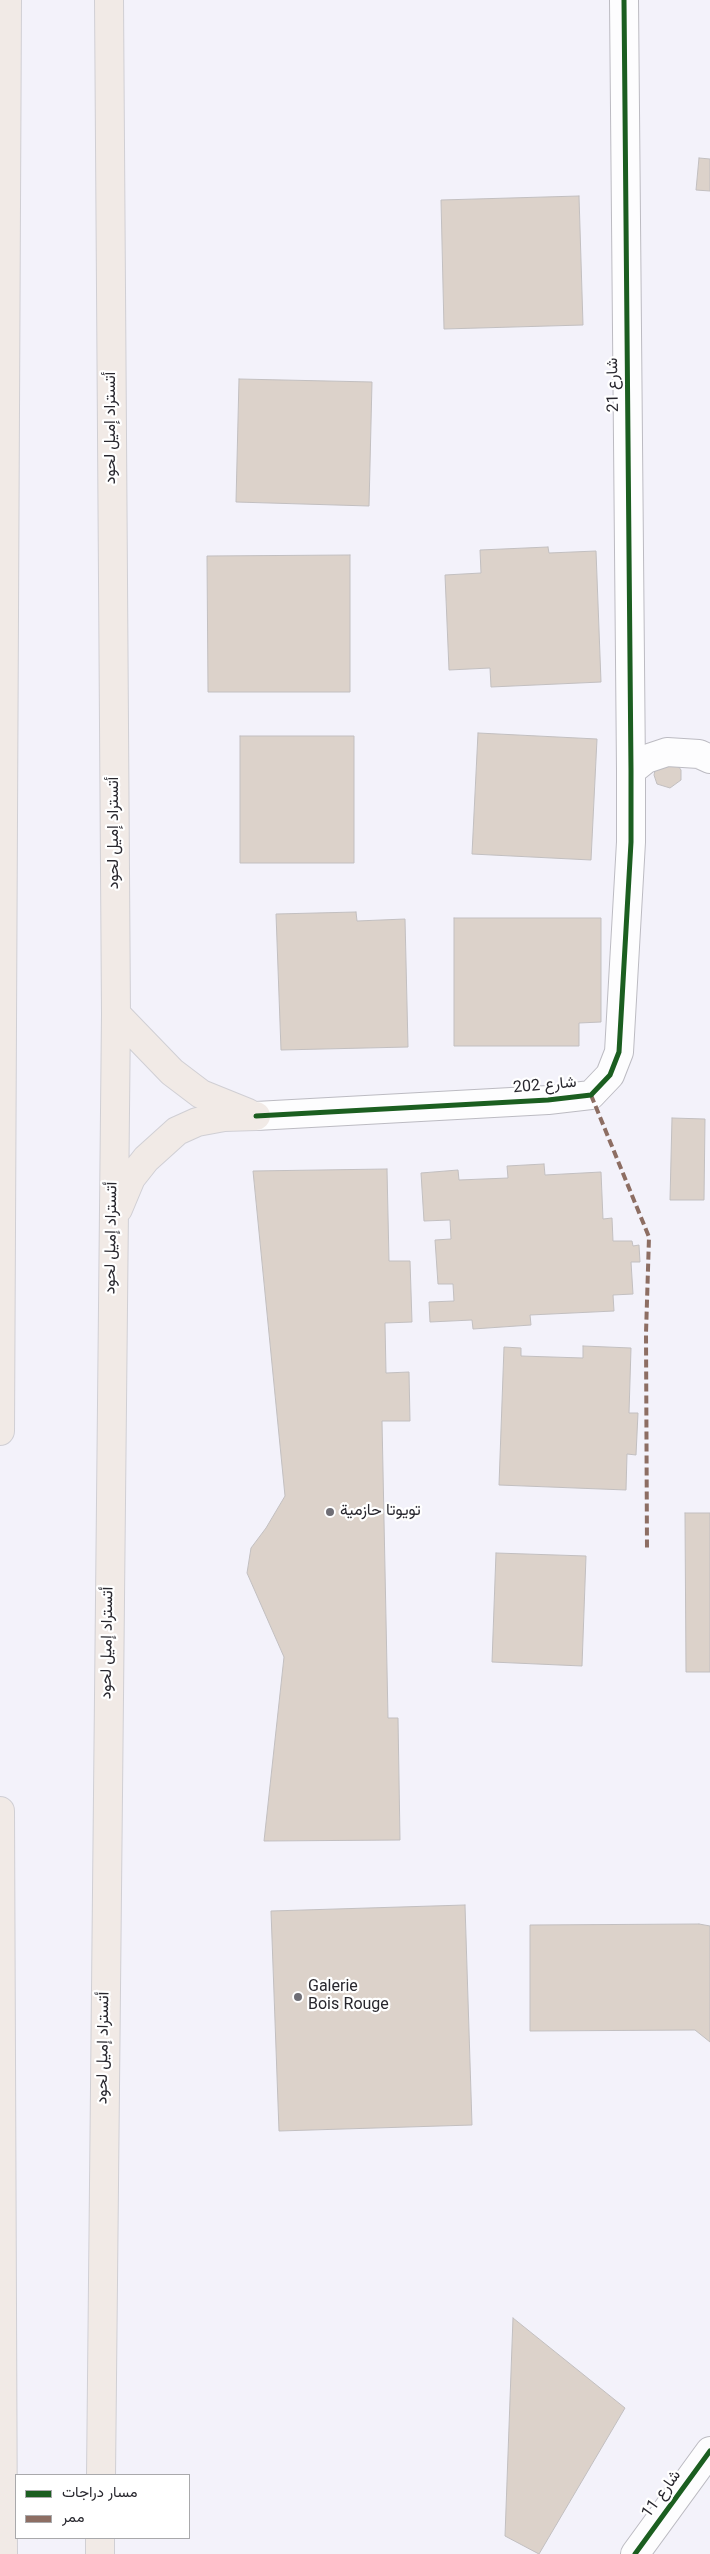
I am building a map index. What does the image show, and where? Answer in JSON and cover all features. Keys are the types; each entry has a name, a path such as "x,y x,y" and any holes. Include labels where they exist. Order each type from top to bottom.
{"highway":[{"path":"0,1431 7,0"},
{"name":"أتستراد إميل لحود","path":"100,2474 116,1014 109,0"},
{"path":"116,1014 172,1072 201,1094 256,1116"},
{"path":"113,1222 131,1178 146,1159 178,1131 198,1122 224,1117 256,1116"},
{"path":"0,1811 3,2554"},
{"path":"100,2539 100,2554"}],"street":[{"name":"شارع 21","path":"624,0 632,771"},
{"path":"632,771 646,759 666,752 699,754 710,759"},
{"name":"شارع 202","path":"256,1116 591,1096 610,1074 619,1052 631,842 632,771"},
{"name":"شارع 11","path":"635,2554 710,2451"}],"building":[{"path":"699,158 710,159 710,191 696,190"},
{"path":"579,196 583,325 444,329 441,200"},
{"path":"239,379 372,382 369,506 236,502"},
{"path":"548,547 549,553 596,551 601,682 491,687 490,668 449,670 445,575 481,573 480,550"},
{"path":"350,555 350,692 208,692 207,556"},
{"path":"478,733 597,739 591,860 472,854"},
{"path":"240,736 354,736 354,863 240,863"},
{"path":"676,763 681,770 681,780 670,788 657,784 654,775 656,766"},
{"path":"356,912 357,921 405,919 408,1047 281,1050 276,914"},
{"path":"454,918 601,918 601,1022 579,1023 579,1046 454,1046"},
{"path":"672,1118 705,1119 704,1200 670,1200"},
{"path":"544,1164 545,1175 601,1172 603,1219 612,1218 613,1241 632,1241 633,1246 639,1245 640,1262 631,1262 633,1294 613,1295 614,1311 530,1315 531,1325 473,1329 472,1320 430,1322 429,1302 454,1301 453,1284 438,1284 435,1240 451,1239 450,1220 424,1221 421,1173 458,1170 459,1180 508,1178 507,1166"},
{"name":"تويوتا حازمية","path":"387,1169 389,1261 410,1261 412,1322 385,1323 386,1373 409,1372 410,1421 382,1421 388,1718 398,1718 400,1840 264,1841 284,1657 247,1573 251,1548 266,1528 285,1496 253,1171"},
{"path":"583,1346 631,1348 629,1413 638,1413 636,1455 627,1454 626,1490 499,1485 504,1347 521,1348 521,1356 583,1358"},
{"path":"685,1513 710,1513 710,1672 686,1672"},
{"path":"496,1553 586,1556 582,1666 492,1662"},
{"path":"465,1905 472,2125 279,2131 271,1911"},
{"path":"699,1924 710,1926 710,2042 695,2030 530,2031 530,1925"},
{"path":"513,2318 625,2408 539,2554 505,2536"}],"marked path":[{"path":"591,1095 649,1237 646,1333 647,1549"}],"cycle path":[{"path":"256,1116 548,1100 591,1095 610,1075 619,1052 631,842 624,0"},
{"path":"635,2554 710,2451"}],"place":[{"name":"تويوتا حازمية","path":"330,1512"},
{"name":"Galerie Bois Rouge","path":"298,1997"}]}
